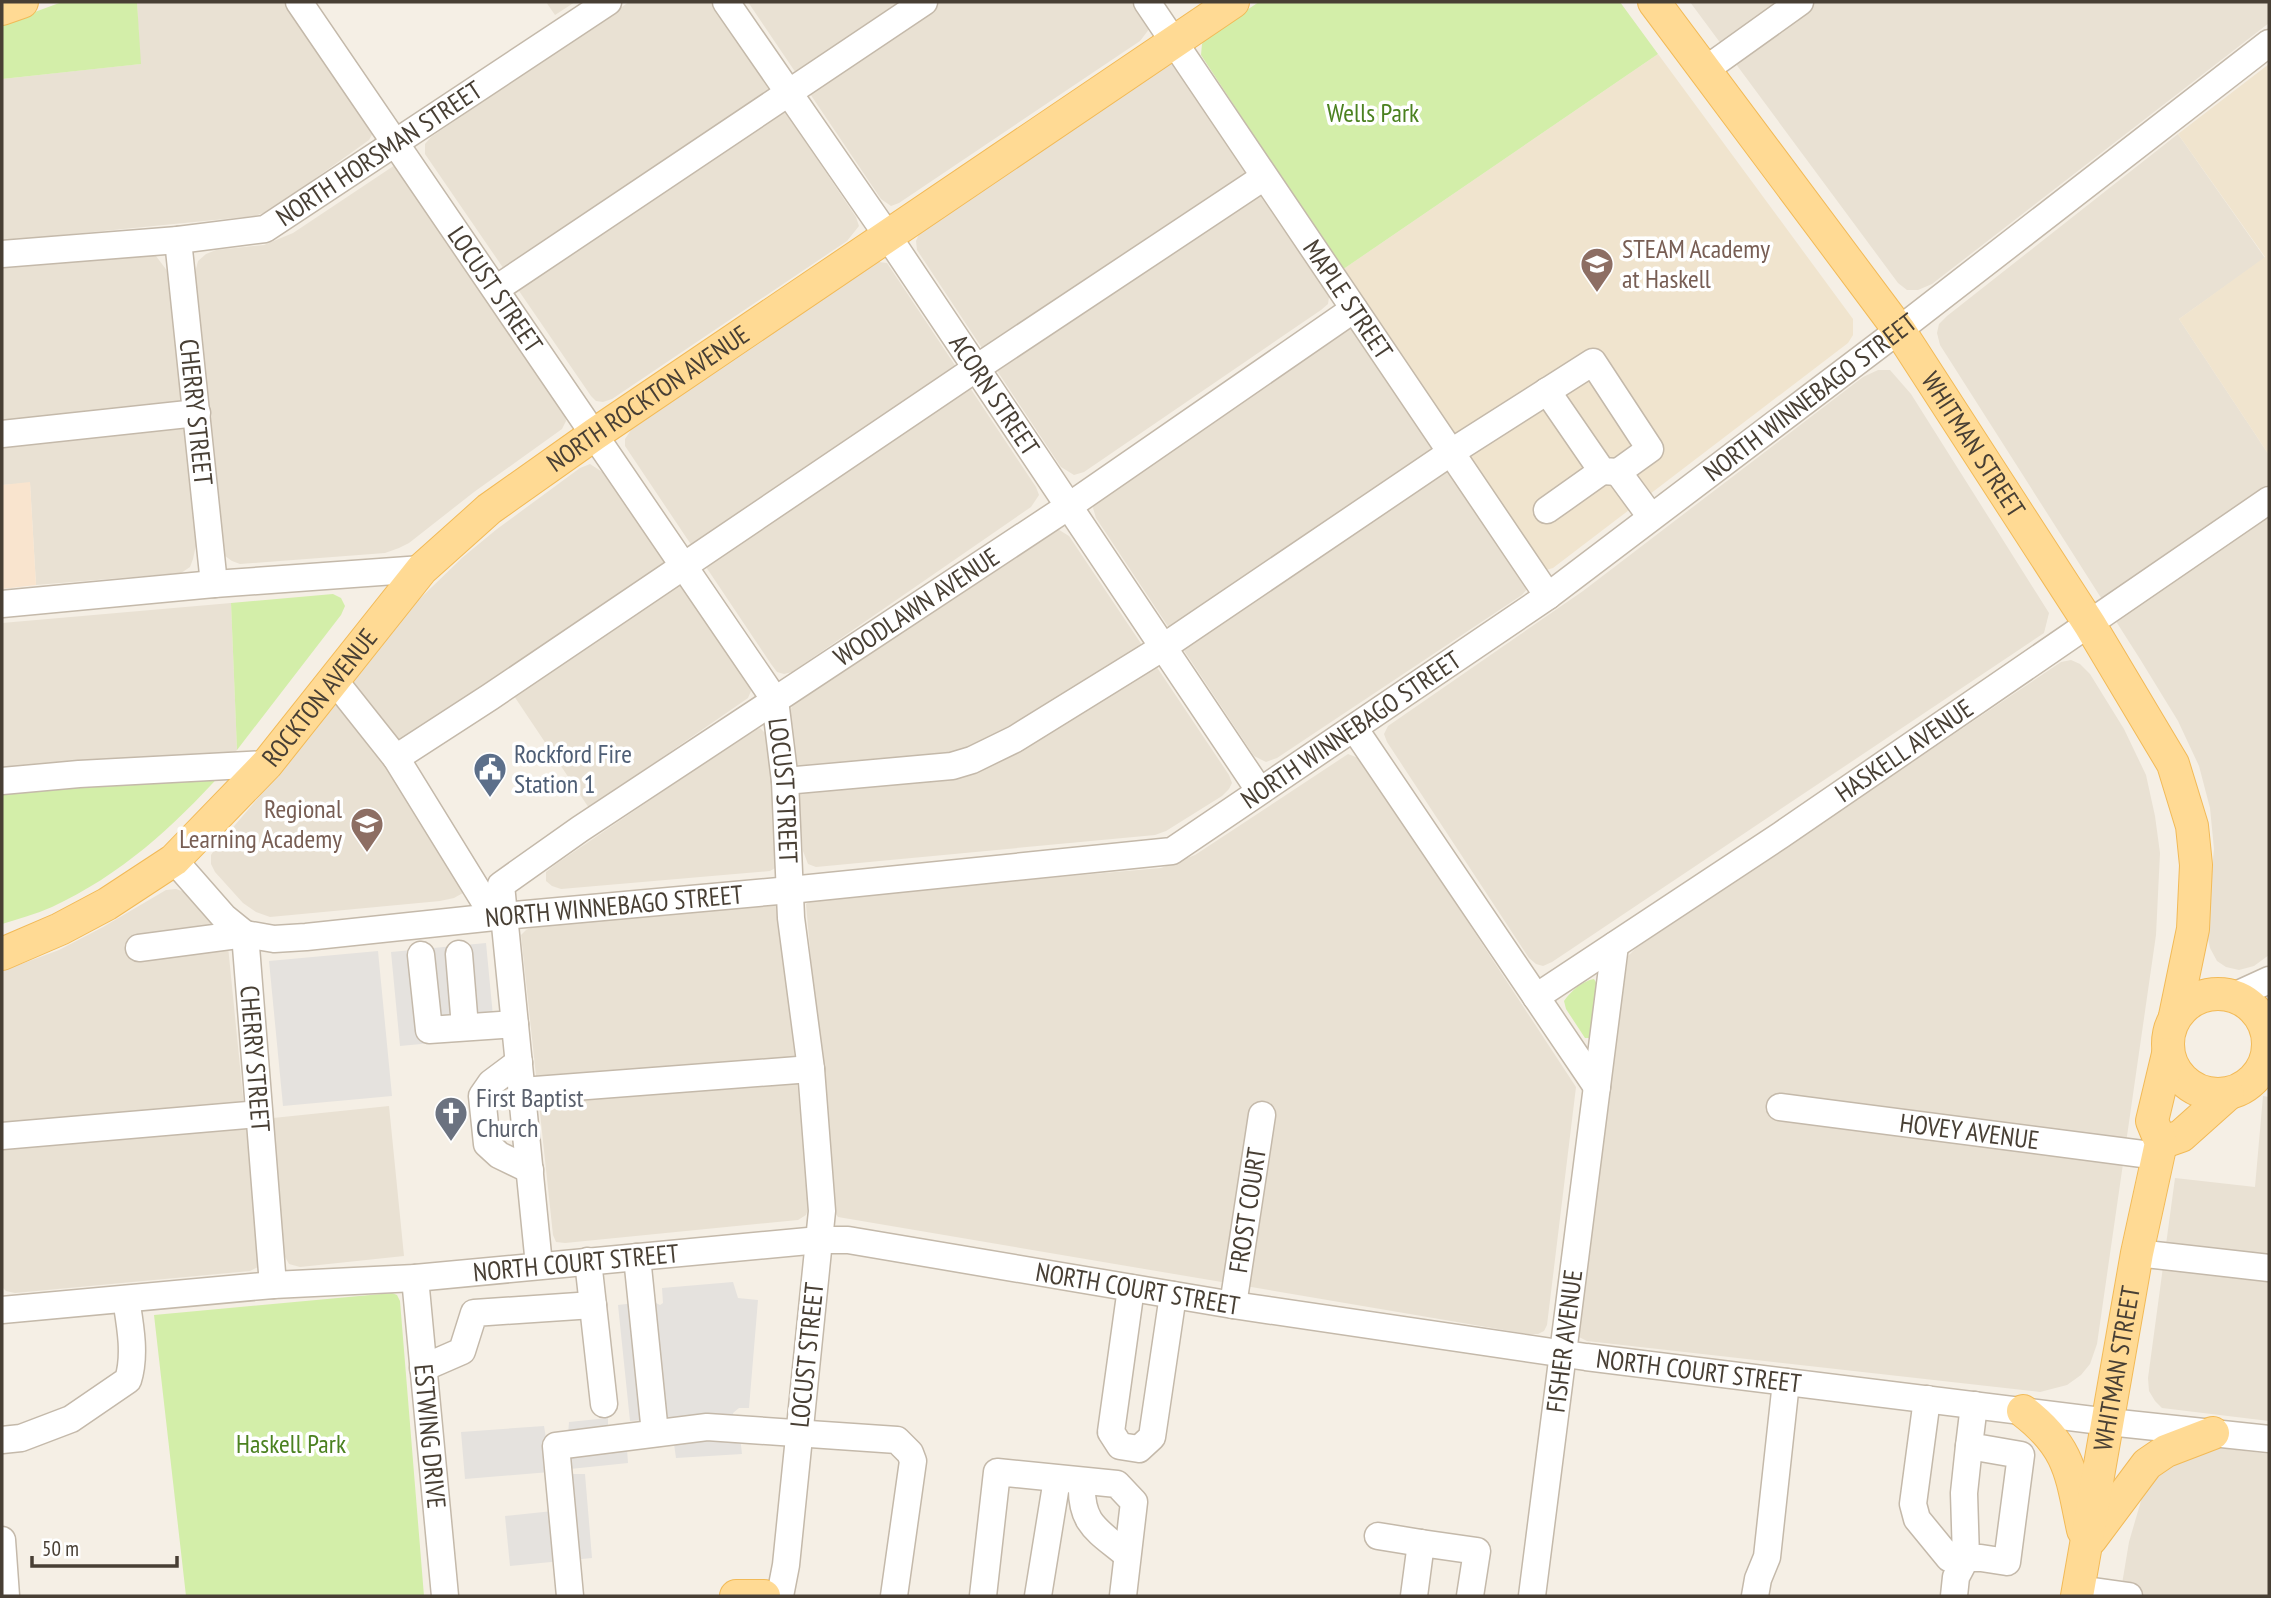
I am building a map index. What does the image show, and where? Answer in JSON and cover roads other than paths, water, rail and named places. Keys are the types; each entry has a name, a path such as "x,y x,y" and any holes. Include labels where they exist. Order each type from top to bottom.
{"main road":[{"path":"2,9 22,2"},
{"name":"NORTH ROCKTON AVENUE","path":"422,569 489,509 595,433 1233,2"},
{"name":"WHITMAN STREET","path":"1654,2 1899,330 2090,625 2173,764 2192,826 2196,865 2193,929 2175,1016"},
{"name":"ROCKTON AVENUE","path":"2,954 60,929 107,904 174,860 267,764 422,569"},
{"name":"WHITMAN STREET","path":"2193,929 2206,976 2227,995"},
{"path":"2227,995 2256,1011 2263,1022 2269,1047 2260,1072 2240,1090 2215,1095 2190,1087 2180,1078 2168,1054 2170,1028 2175,1016 2195,999 2227,995"},
{"name":"WHITMAN STREET","path":"2078,1593 2137,1253 2159,1149 2152,1121 2168,1054"},
{"path":"2159,1149 2180,1136 2228,1094"},
{"path":"2023,1411 2044,1428 2064,1457 2072,1477 2086,1546"},
{"path":"2086,1546 2147,1464 2175,1446 2213,1433"},
{"path":"736,1596 764,1596"}],"street":[{"name":"LOCUST STREET","path":"299,2 775,701 785,781 791,918 811,1069 822,1210 786,1565 780,1596"},
{"name":"NORTH HORSMAN STREET","path":"2,254 178,240 265,229 608,2"},
{"name":"ACORN STREET","path":"726,2 887,235 1259,790"},
{"path":"496,289 923,2"},
{"name":"MAPLE STREET","path":"1147,2 1548,596"},
{"path":"1705,70 1800,2"},
{"name":"NORTH WINNEBAGO STREET","path":"139,947 246,934 274,939 306,937 1172,851 1548,596 1899,330 2269,43"},
{"path":"396,758 1264,177"},
{"name":"CHERRY STREET","path":"178,240 214,584"},
{"name":"WOODLAWN AVENUE","path":"499,916 501,885 580,829 1069,506 1354,309"},
{"path":"785,781 952,766 972,760 1015,739 1162,648 1450,453 1593,362 1650,449 1547,510"},
{"path":"1547,391 1610,472 1651,517"},
{"path":"2,434 197,413"},
{"name":"HASKELL AVENUE","path":"1536,997 2090,625 2269,500"},
{"path":"2,604 214,584 422,569"},
{"path":"334,680 396,758 499,916 515,1024 539,1265"},
{"path":"1354,728 1597,1087"},
{"path":"2,781 267,764"},
{"path":"174,860 224,917 246,934"},
{"name":"CHERRY STREET","path":"246,934 273,1285"},
{"name":"FISHER AVENUE","path":"1532,1596 1615,945"},
{"path":"459,954 466,1027"},
{"path":"421,955 429,1030 515,1024"},
{"path":"2227,995 2269,980"},
{"path":"519,1062 491,1083 482,1096 487,1144 499,1155 530,1170"},
{"path":"522,1091 811,1069"},
{"name":"HOVEY AVENUE","path":"1780,1107 2159,1149"},
{"path":"2,1136 259,1114"},
{"name":"FROST COURT","path":"1233,1305 1262,1115"},
{"name":"NORTH COURT STREET","path":"2,1310 273,1285 415,1278 819,1240 848,1240 1233,1305 1561,1354 2109,1422 2269,1438"},
{"path":"2137,1253 2269,1268"},
{"path":"637,1256 655,1433"},
{"path":"588,1261 604,1404"},
{"name":"ESTWING DRIVE","path":"415,1278 445,1596"},
{"path":"1131,1288 1111,1432 1120,1446 1139,1448 1152,1437 1173,1295"},
{"path":"2,1440 21,1438 71,1419 128,1380 131,1369 130,1325 126,1299"},
{"path":"423,1368 462,1351 474,1313 593,1305"},
{"path":"1755,1596 1758,1579 1767,1557 1786,1382"},
{"path":"1927,1399 1913,1504 1917,1519 1949,1558 1981,1558 2007,1562 2021,1455 1969,1446"},
{"path":"1954,1596 1956,1577 1966,1558 1964,1493 1974,1405"},
{"path":"570,1596 556,1446 707,1427 897,1440 911,1453 913,1461 894,1596"},
{"path":"983,1596 996,1472 1117,1484 1134,1502 1123,1596"},
{"path":"1070,1480 1085,1514 1104,1536 1127,1555"},
{"path":"1038,1596 1070,1480"},
{"path":"1378,1536 1477,1551 1471,1596"},
{"path":"2,1540 6,1596"},
{"path":"1414,1596 1421,1543"},
{"path":"2078,1593 2129,1596"}],"place":[{"name":"STEAM Academy at Haskell","path":"1597,294"},
{"name":"Rockford Fire Station 1","path":"490,799"},
{"name":"Regional Learning Academy","path":"367,854"},
{"name":"First Baptist Church","path":"451,1143"}],"park label":[{"name":"Wells Park","path":"1373,113"},
{"name":"Haskell Park","path":"291,1444"}]}
